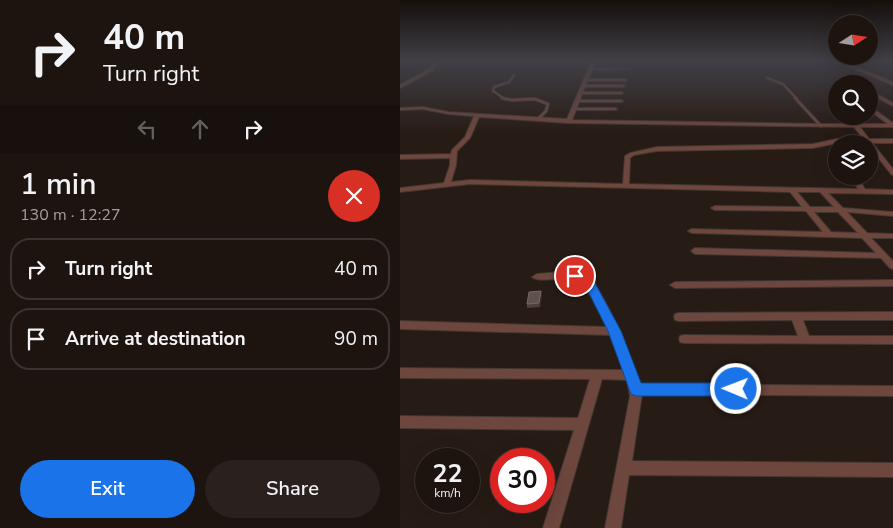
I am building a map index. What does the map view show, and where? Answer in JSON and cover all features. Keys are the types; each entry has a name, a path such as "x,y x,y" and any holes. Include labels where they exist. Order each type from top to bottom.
{"street":[{"path":"569,121 584,86 623,86"},
{"path":"581,94 621,93"},
{"path":"878,96 893,105"},
{"path":"577,101 621,101"},
{"path":"400,109 423,108 440,112 569,121 821,126 893,125"},
{"path":"574,109 615,110"},
{"path":"878,114 893,125"},
{"path":"447,184 453,165 454,151 467,138 477,115"},
{"path":"856,126 863,135"},
{"path":"878,141 893,141"},
{"path":"626,186 627,157 644,151 667,148 813,146 828,142"},
{"path":"878,154 893,173"},
{"path":"400,157 453,156"},
{"path":"400,190 447,184 506,183 893,192"},
{"path":"859,185 863,191"},
{"path":"791,189 828,233"},
{"path":"822,190 893,266"},
{"path":"715,208 839,210 893,214"},
{"path":"692,231 893,236"},
{"path":"695,251 884,256"},
{"path":"537,277 575,276 587,281 614,331 632,375 636,390 613,528"},
{"path":"675,285 893,283"},
{"path":"796,316 805,339"},
{"path":"679,317 893,316"},
{"path":"400,325 614,331"},
{"path":"684,339 893,340"},
{"path":"400,373 632,375"},
{"path":"551,528 597,375"},
{"path":"636,390 893,391"},
{"path":"400,422 581,424"},
{"path":"623,468 893,470"}],"lane":[{"path":"500,85 494,87 493,91 505,100 545,102 548,104 546,111 538,119"},
{"path":"784,85 821,126"}],"building":[{"path":"541,291 539,303 527,304 529,292"}],"route":[{"path":"575,276 587,281 590,285 614,331 636,390 736,389"}]}
